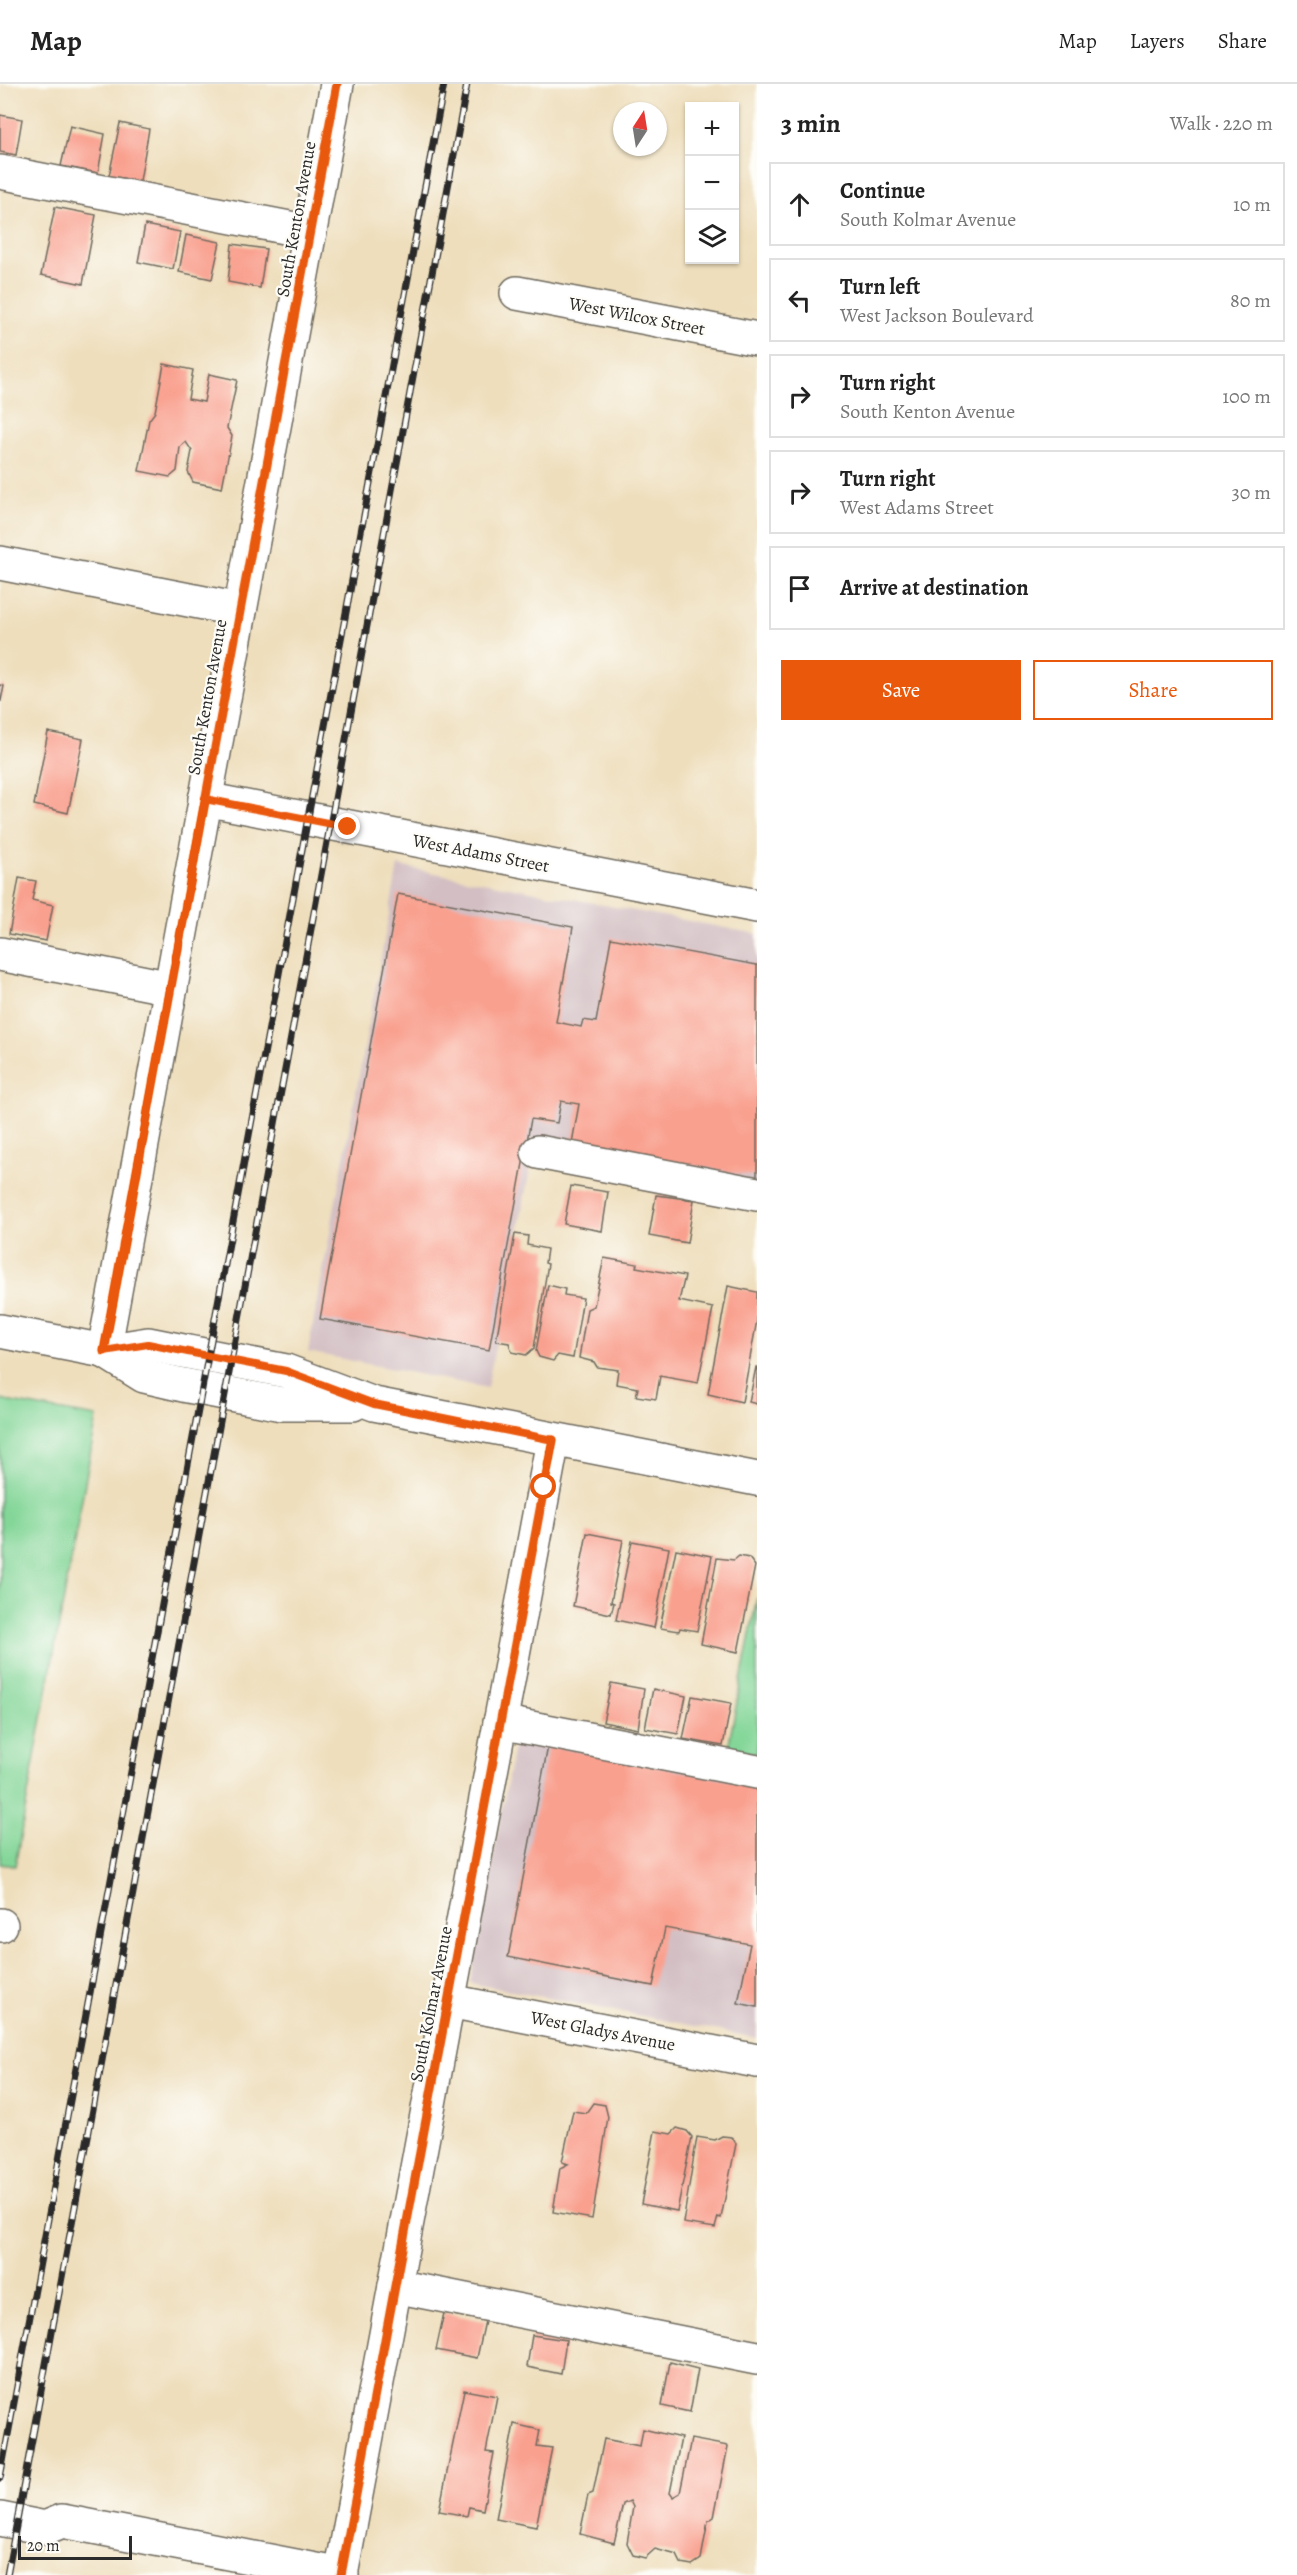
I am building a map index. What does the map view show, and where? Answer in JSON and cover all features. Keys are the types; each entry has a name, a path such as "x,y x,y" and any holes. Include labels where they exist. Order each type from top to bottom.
{"street":[{"name":"South Kenton Avenue","path":"104,1351 337,84"},
{"path":"0,172 310,232"},
{"name":"West Wilcox Street","path":"517,293 757,339"},
{"path":"0,563 240,610"},
{"name":"West Adams Street","path":"205,799 757,906"},
{"path":"0,954 171,988"},
{"path":"538,1152 757,1194"},
{"path":"0,1331 104,1351 144,1376 183,1385 282,1404 374,1404 757,1479"},
{"name":"South Kolmar Avenue","path":"342,2575 553,1440"},
{"path":"500,1722 757,1772"},
{"name":"West Gladys Avenue","path":"449,2001 757,2061"},
{"path":"395,2286 757,2358"},
{"path":"0,2498 50,2508 62,2521"},
{"path":"0,2519 45,2528 62,2521 342,2575"}],"shaded area":[{"path":"398,866 757,934 757,1185 536,1139 487,1388 308,1352"},
{"path":"516,1735 757,1781 757,2038 470,1983"}],"green space":[{"path":"0,1400 97,1417 15,1866 0,1864"},
{"path":"757,1598 757,1754 728,1748"}],"building":[{"path":"0,115 22,119 16,155 0,152"},
{"path":"120,123 149,129 140,181 109,176"},
{"path":"70,126 105,134 98,173 61,166"},
{"path":"55,207 96,215 83,284 41,275"},
{"path":"145,225 180,232 173,269 138,262"},
{"path":"186,235 220,242 212,279 179,272"},
{"path":"232,244 266,249 260,288 228,282"},
{"path":"164,364 193,370 188,399 204,402 209,374 237,380 227,428 232,436 222,488 193,482 188,472 192,451 186,442 180,447 177,471 170,477 139,471 149,420 155,412"},
{"path":"0,685 4,686 1,701 0,700"},
{"path":"48,732 83,739 68,813 34,805"},
{"path":"19,878 36,881 32,900 53,905 46,941 9,934"},
{"path":"398,894 573,927 556,1022 581,1027 583,1020 596,1022 611,938 757,965 757,1177 572,1143 579,1104 561,1101 557,1123 531,1119 489,1350 320,1319"},
{"path":"571,1186 608,1192 602,1231 564,1224"},
{"path":"656,1195 694,1200 687,1243 649,1236"},
{"path":"515,1234 528,1236 527,1245 547,1249 545,1263 548,1264 534,1348 526,1355 512,1352 509,1343 496,1341"},
{"path":"604,1258 637,1264 636,1267 685,1276 679,1301 713,1308 698,1383 660,1376 656,1399 636,1396 638,1388 616,1384 618,1370 597,1367 594,1362 579,1358 587,1309 594,1306"},
{"path":"548,1285 565,1289 564,1295 583,1298 573,1358 558,1355 553,1361 539,1357 536,1351"},
{"path":"728,1286 757,1292 757,1320 742,1402 708,1394"},
{"path":"757,1367 757,1404 749,1402"},
{"path":"587,1533 623,1540 611,1602 614,1603 611,1614 573,1606"},
{"path":"632,1541 669,1548 654,1628 616,1620"},
{"path":"676,1549 712,1556 697,1631 660,1628"},
{"path":"739,1556 749,1558 755,1566 738,1652 701,1644 717,1558 734,1560"},
{"path":"611,1683 644,1689 638,1729 603,1722"},
{"path":"653,1689 686,1696 678,1734 645,1728"},
{"path":"692,1696 731,1703 723,1746 683,1739"},
{"path":"548,1746 757,1786 757,2007 738,2003 750,1944 665,1928 653,1986 508,1957"},
{"path":"593,2103 605,2105 608,2117 592,2219 553,2212 560,2168 568,2164 562,2162 573,2111 586,2113"},
{"path":"677,2128 687,2131 692,2137 677,2211 641,2204 655,2131 671,2134"},
{"path":"722,2136 732,2137 736,2144 721,2218 718,2217 715,2228 683,2223 697,2137 715,2140"},
{"path":"444,2313 485,2321 477,2358 436,2350"},
{"path":"532,2335 566,2340 561,2374 527,2367"},
{"path":"670,2362 698,2369 690,2412 662,2406"},
{"path":"464,2390 497,2396 486,2452 494,2453 483,2510 469,2507 467,2516 439,2511"},
{"path":"514,2424 540,2430 537,2446 552,2448 536,2527 496,2519"},
{"path":"643,2429 681,2438 670,2493 673,2497 680,2493 691,2439 728,2446 714,2517 708,2521 701,2559 692,2565 681,2563 677,2555 655,2549 645,2558 633,2555 627,2543 633,2507 630,2501 623,2504 614,2543 580,2534 588,2495 593,2493 604,2439 640,2446"}],"railway":[{"path":"0,2478 444,84"},
{"path":"7,2575 467,84"}],"cycle path":[{"path":"104,1351 337,84"},
{"path":"341,2575 553,1440"}],"route":[{"path":"348,827 205,799 104,1351 148,1344 286,1371 374,1404 553,1440 544,1487"}]}
